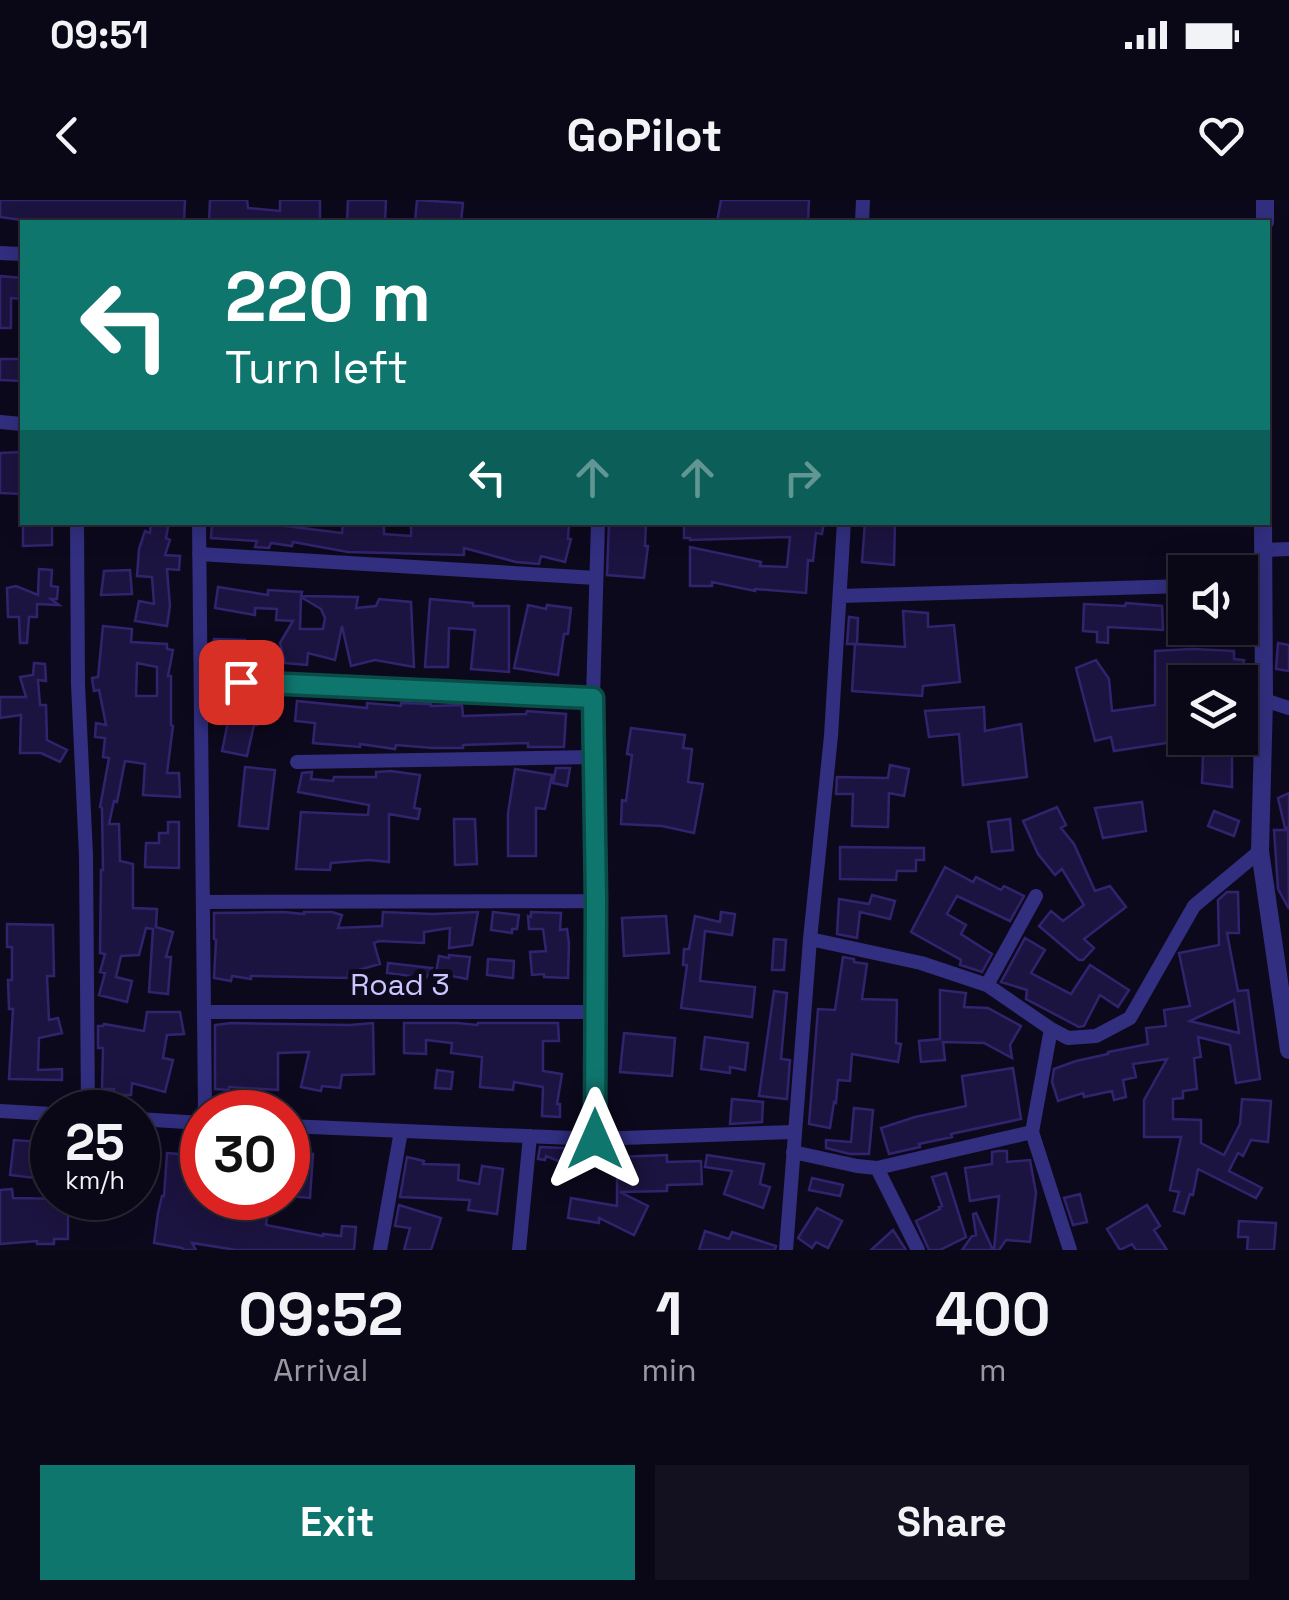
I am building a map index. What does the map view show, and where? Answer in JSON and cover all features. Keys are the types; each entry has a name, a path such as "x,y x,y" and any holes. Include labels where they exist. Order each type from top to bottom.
{"street":[{"path":"77,525 88,1090"},
{"path":"199,525 205,1090"},
{"path":"595,1139 593,698 598,525"},
{"path":"786,1250 793,1132 831,736 844,525"},
{"path":"1263,525 1260,851 1289,1050"},
{"path":"1263,550 1289,549"},
{"path":"200,554 596,578"},
{"path":"1258,584 1264,584"},
{"path":"840,596 1168,586"},
{"path":"202,680 593,698"},
{"path":"1264,700 1289,708"},
{"path":"296,762 594,757"},
{"path":"810,939 922,962 987,985 1068,1038 1096,1036 1130,1018 1194,906 1260,851"},
{"path":"987,985 1036,896"},
{"path":"204,902 596,900"},
{"name":"Road 3","path":"204,1012 596,1012"},
{"path":"1051,1030 1032,1132 1070,1250"},
{"path":"0,1111 30,1113"},
{"path":"310,1127 595,1139 793,1132"},
{"path":"380,1250 401,1131"},
{"path":"793,1152 877,1168 1032,1132"},
{"path":"518,1250 530,1136"},
{"path":"877,1168 918,1250"}],"building":[{"path":"0,200 185,200 184,220 0,217"},
{"path":"210,200 247,200 248,208 280,211 280,200 320,200 320,220 209,220"},
{"path":"348,200 386,200 385,220 347,220"},
{"path":"417,200 463,203 461,220 415,220"},
{"path":"721,200 809,200 808,220 717,220"},
{"path":"0,276 20,278 20,299 11,298 11,328 0,328"},
{"path":"0,359 20,359 20,381 0,380"},
{"path":"20,452 20,494 0,493 0,453"},
{"path":"23,525 52,525 52,545 23,546"},
{"path":"151,525 168,525 166,538 170,540 165,555 180,556 179,570 167,569 167,626 135,621 139,601 154,604 152,577 137,576 139,549 145,531 150,533"},
{"path":"212,525 278,525 342,533 343,525 384,525 384,534 411,536 411,525 569,525 571,539 565,562 541,556 539,564 464,548 464,555 348,552 293,542 292,546 271,543 269,548 255,547 257,541 211,538"},
{"path":"609,525 646,525 644,578 607,575"},
{"path":"684,525 824,525 822,534 816,533 813,561 808,560 806,593 755,591 712,582 712,586 690,586 690,547 761,562 760,566 787,567 790,537 684,538"},
{"path":"865,525 895,525 894,565 862,562"},
{"path":"39,569 52,570 51,586 58,587 57,599 51,599 59,605 37,604 37,617 29,617 27,643 20,643 19,617 8,617 7,588 16,586 38,595"},
{"path":"130,570 132,594 101,595 104,571"},
{"path":"218,587 268,595 268,590 302,592 301,596 358,597 356,608 376,606 379,599 411,602 414,667 375,660 351,666 342,626 335,660 308,653 307,665 285,663 280,643 293,621 276,620 277,609 255,608 255,615 215,608","holes":["301,597 321,609 325,618 323,629 300,629"]},
{"path":"430,599 473,606 509,606 509,672 471,669 475,630 449,628 448,667 425,667"},
{"path":"1084,604 1162,606 1163,630 1108,627 1108,643 1097,642 1097,632 1083,631"},
{"path":"528,605 571,608 558,675 514,668"},
{"path":"903,611 928,613 928,627 954,625 960,682 923,686 922,696 852,691 855,644 847,644 849,617 858,618 857,644 905,647"},
{"path":"103,626 132,629 131,642 167,644 167,649 173,650 168,676 173,726 167,773 179,773 180,797 143,795 145,764 125,761 109,824 119,824 120,861 133,864 133,908 157,909 156,927 173,932 166,957 171,957 168,994 149,992 153,929 146,928 139,955 121,956 116,977 132,981 127,1002 99,995 105,973 100,972 105,954 100,953 100,807 109,758 103,757 105,738 95,737 96,723 106,725 99,690 94,691 92,678 98,677","holes":["137,663 157,667 157,696 136,696"]},
{"path":"214,639 245,640 244,652 212,651"},
{"path":"1278,643 1289,645 1289,671 1276,669"},
{"path":"1155,651 1234,651 1234,659 1244,660 1243,665 1168,665 1168,743 1114,751 1111,737 1095,741 1076,668 1096,660 1109,679 1112,711 1155,705"},
{"path":"34,663 45,664 46,681 38,680 40,705 46,705 47,740 67,750 60,762 41,753 20,753 21,715 0,718 0,697 26,697 20,677 33,675"},
{"path":"239,693 260,695 257,725 247,756 222,751 229,717 220,717 222,696 239,697"},
{"path":"297,701 367,708 367,703 462,705 463,716 527,711 566,714 564,747 528,747 528,743 463,748 396,745 395,749 313,743 315,723 295,721"},
{"path":"984,707 985,731 1021,724 1027,777 963,785 959,734 929,737 925,711"},
{"path":"631,728 685,735 683,748 692,749 688,782 703,784 694,833 662,826 621,824 632,755 627,754"},
{"path":"1232,755 1232,787 1202,783 1203,756"},
{"path":"890,765 909,769 904,796 889,793 888,827 852,826 853,794 836,794 837,777 888,778"},
{"path":"245,767 275,770 268,829 239,826"},
{"path":"556,768 570,768 567,786 553,783"},
{"path":"515,769 552,775 545,809 536,808 536,856 508,856 508,813"},
{"path":"312,772 311,779 333,781 334,777 376,777 376,772 420,775 414,808 420,809 418,819 389,814 389,862 331,863 330,870 296,869 301,812 368,815 369,805 298,792 302,773"},
{"path":"1289,793 1289,827 1285,828 1278,798"},
{"path":"1142,802 1146,831 1103,838 1095,808"},
{"path":"1057,807 1066,825 1061,828 1074,844 1095,891 1110,886 1126,907 1084,939 1094,948 1083,960 1039,926 1051,911 1063,921 1084,905 1062,869 1055,875 1038,854 1023,821"},
{"path":"1214,811 1239,821 1234,836 1208,826"},
{"path":"454,819 475,819 477,864 455,865"},
{"path":"1010,819 1013,850 992,852 988,822"},
{"path":"168,822 179,822 179,868 145,867 146,843 159,843 159,833 168,833"},
{"path":"1274,830 1288,830 1289,909 1278,889"},
{"path":"840,847 924,848 924,860 916,860 916,871 897,871 896,880 840,879"},
{"path":"945,867 973,882 976,877 1024,896 1010,921 957,896 947,914 966,925 961,934 992,954 982,972 960,965 961,960 911,932"},
{"path":"1227,892 1238,892 1239,933 1227,933 1238,991 1248,990 1260,1079 1236,1083 1230,1045 1198,1037 1201,1057 1194,1058 1197,1089 1183,1091 1183,1098 1173,1099 1173,1119 1201,1120 1201,1143 1224,1155 1240,1124 1242,1099 1271,1101 1268,1142 1251,1140 1243,1156 1238,1153 1229,1171 1262,1188 1256,1198 1198,1169 1184,1214 1174,1211 1179,1192 1170,1190 1181,1137 1144,1137 1144,1100 1167,1059 1133,1064 1136,1077 1123,1080 1126,1097 1114,1100 1112,1091 1084,1097 1083,1093 1058,1101 1052,1082 1054,1069 1148,1044 1146,1028 1166,1026 1164,1010 1190,1006 1179,953 1219,945 1218,900","holes":["1234,1000 1239,1033 1190,1021"]},
{"path":"872,895 895,901 890,919 860,912 857,938 837,934 839,899 869,904"},
{"path":"332,912 342,915 338,928 382,926 383,912 478,912 472,945 449,948 450,928 424,932 424,943 379,941 374,943 380,964 348,973 348,978 214,978 214,913"},
{"path":"493,912 519,915 517,929 512,929 512,933 491,930"},
{"path":"531,912 561,913 560,930 567,929 569,943 568,978 532,975 530,952 546,951 543,929 529,929"},
{"path":"721,912 735,914 732,935 705,931 700,981 755,987 752,1017 681,1008 687,965 683,965 684,949 689,949 695,916 720,922"},
{"path":"666,916 669,953 624,956 622,918"},
{"path":"7,924 53,925 54,976 47,976 49,1020 58,1018 62,1033 39,1038 38,1070 62,1069 62,1080 9,1079 13,1009 9,1009 12,947 7,947"},
{"path":"1025,938 1045,950 1031,973 1071,994 1090,965 1129,990 1118,1007 1100,995 1084,1026 1079,1027 1026,999 1027,990 1001,982"},
{"path":"774,939 786,940 784,970 772,970"},
{"path":"439,956 470,957 467,979 436,973"},
{"path":"843,957 867,964 862,999 897,1000 896,1043 901,1044 898,1062 852,1054 850,1081 838,1080 830,1128 809,1124 818,1009 835,1010"},
{"path":"488,959 514,961 513,978 487,975"},
{"path":"388,963 432,968 426,978 387,973"},
{"path":"940,990 966,993 964,1007 988,1008 1021,1026 1010,1045 1012,1058 984,1043 943,1042 945,1060 921,1062 919,1041 940,1039"},
{"path":"774,991 787,993 781,1059 790,1060 787,1099 759,1096"},
{"path":"147,1012 180,1012 184,1034 167,1035 163,1058 173,1060 165,1092 132,1083 131,1090 102,1089 103,1048 98,1048 98,1026 144,1031"},
{"path":"373,1023 374,1074 342,1075 340,1088 322,1086 321,1091 301,1087 309,1052 278,1053 278,1090 215,1089 215,1025"},
{"path":"404,1023 558,1023 559,1041 543,1041 543,1071 562,1074 557,1104 560,1117 542,1116 543,1087 514,1082 513,1090 480,1087 482,1057 451,1053 452,1043 426,1040 426,1054 404,1053"},
{"path":"624,1033 675,1038 672,1076 620,1072"},
{"path":"705,1037 748,1043 745,1070 730,1067 730,1073 701,1069"},
{"path":"1013,1068 1021,1119 951,1134 952,1137 889,1154 881,1128 966,1106 962,1076"},
{"path":"437,1070 453,1072 451,1089 435,1088"},
{"path":"732,1099 763,1102 762,1122 730,1124"},
{"path":"854,1108 873,1110 869,1154 826,1148 826,1140 851,1142"},
{"path":"14,1140 30,1141 30,1177 10,1175"},
{"path":"540,1147 566,1149 561,1162 546,1156 545,1160 538,1159"},
{"path":"1007,1151 1007,1162 1030,1160 1036,1193 1030,1242 1006,1240 999,1250 994,1250 999,1196 970,1201 965,1168 992,1164 992,1152"},
{"path":"167,1153 180,1154 180,1220 267,1220 266,1225 323,1236 341,1236 342,1226 356,1227 354,1250 236,1250 192,1243 196,1250 184,1250 154,1243 164,1196"},
{"path":"310,1154 313,1154 310,1198"},
{"path":"667,1155 667,1162 701,1161 702,1184 667,1185 667,1191 620,1192 648,1206 634,1235 599,1218 599,1223 568,1218 571,1198 617,1206 617,1157"},
{"path":"707,1155 764,1164 760,1184 770,1187 763,1208 724,1194 732,1171 705,1167"},
{"path":"407,1157 424,1161 423,1164 459,1165 458,1180 479,1184 482,1166 503,1169 497,1214 468,1210 470,1200 400,1197"},
{"path":"946,1173 966,1237 940,1250 929,1250 916,1221 942,1206 932,1177"},
{"path":"812,1178 843,1185 840,1196 809,1190"},
{"path":"12,1189 13,1198 30,1198 30,1220 68,1220 68,1239 54,1239 54,1244 0,1244 0,1190"},
{"path":"1080,1194 1087,1222 1073,1225 1064,1198"},
{"path":"399,1205 441,1218 431,1250 404,1250 410,1228 395,1226"},
{"path":"1147,1205 1160,1226 1154,1230 1167,1250 1136,1250 1132,1244 1120,1250 1107,1229"},
{"path":"817,1208 842,1221 828,1248 816,1242 812,1248 798,1238"},
{"path":"976,1213 993,1250 962,1250 976,1235"},
{"path":"1239,1221 1276,1223 1274,1250 1247,1250 1248,1237 1238,1237"},
{"path":"893,1230 906,1250 871,1250"},
{"path":"705,1231 729,1239 732,1232 776,1246 775,1250 699,1250"}],"route":[{"path":"241,682 593,698 595,1139"}]}
